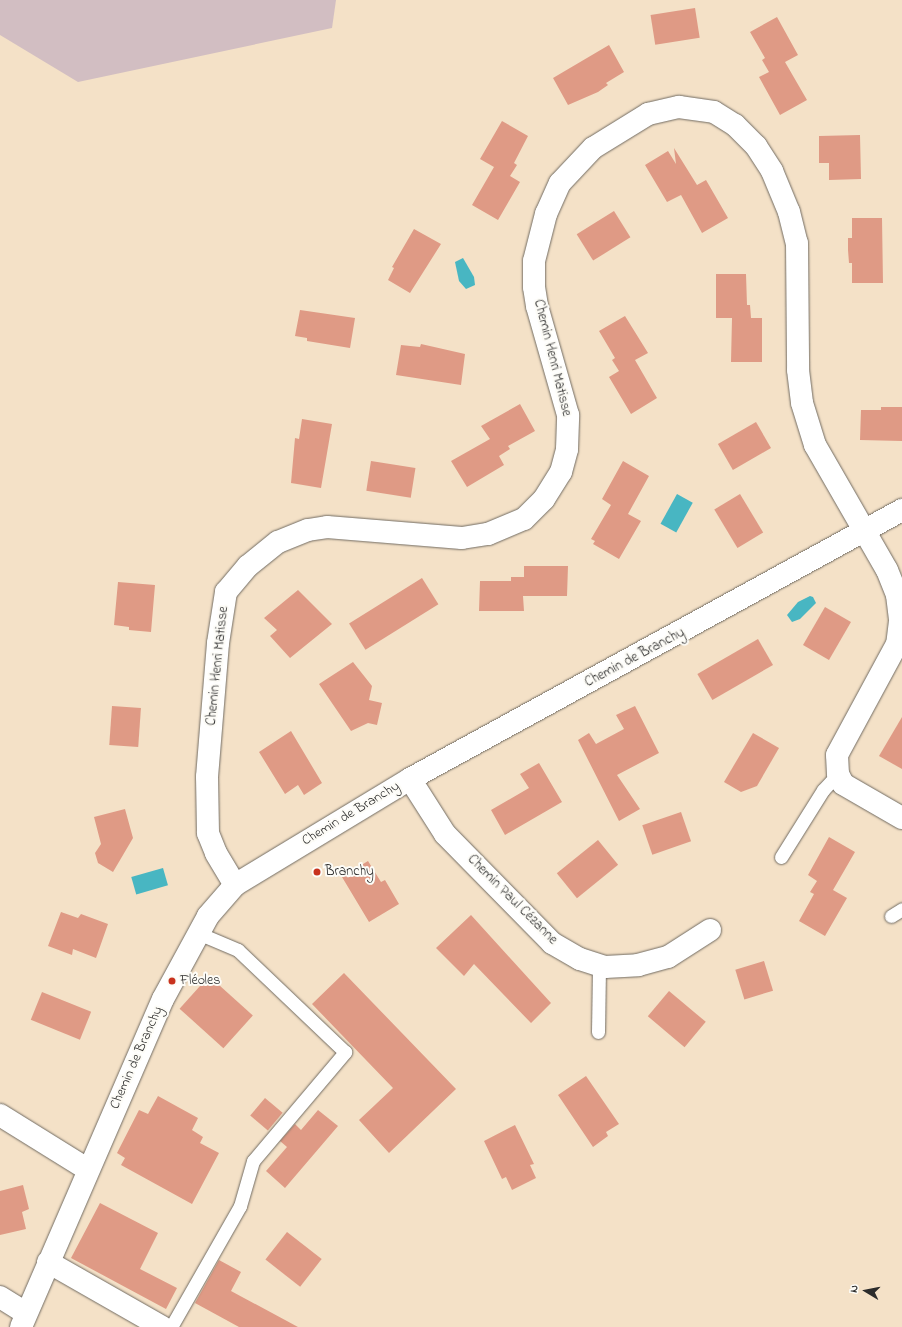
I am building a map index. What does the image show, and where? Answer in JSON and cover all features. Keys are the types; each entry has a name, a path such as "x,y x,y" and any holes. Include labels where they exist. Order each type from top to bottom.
{"street":[{"name":"Chemin Henri Matisse","path":"235,885 216,853 208,833 207,777 218,643 226,592 248,566 278,542 308,530 327,527 462,538 488,534 524,519 544,499 560,472 567,449 568,416 537,306 534,262 539,236 560,183 593,148 648,114 679,107 699,109 717,114 735,125 756,146 772,171 789,212 797,243 798,370 802,403 815,445 887,570 897,595 900,621 897,644 837,755 838,774"},
{"name":"Chemin de Branchy","path":"23,1320 87,1169 163,999 198,932 235,885 410,779 902,510"},
{"path":"838,774 843,784 902,818"},
{"name":"Chemin Paul Cézanne","path":"410,779 445,834 552,943 580,959 599,965 638,965 668,957 710,930"},
{"path":"0,1115 87,1169"},
{"path":"48,1262 162,1327"},
{"path":"0,1298 23,1320"}],"lane":[{"path":"781,857 822,790 838,774"},
{"path":"171,1327 240,1206 253,1161 345,1052 238,950 198,932"},
{"path":"598,1032 599,965"}],"shaded area":[{"path":"0,0 336,0 332,28 78,82 0,35"}],"water":[{"path":"463,258 474,277 475,285 466,289 459,281 455,262"},
{"path":"677,494 693,503 676,532 661,524"},
{"path":"810,596 813,597 816,603 800,619 792,622 787,615 798,602"},
{"path":"163,868 168,885 136,894 131,877"}],"building":[{"path":"695,8 700,38 655,45 651,15"},
{"path":"777,17 798,55 785,62 807,100 780,115 759,77 769,72 762,60 765,58 750,32"},
{"path":"609,45 624,72 606,83 608,85 598,92 568,105 553,78"},
{"path":"502,121 528,136 514,163 517,165 510,176 520,182 498,220 472,205 494,167 480,159"},
{"path":"860,135 861,179 829,180 829,163 819,163 819,136"},
{"path":"674,148 697,185 706,180 728,218 702,233 681,195 667,202 645,165 668,151 676,164"},
{"path":"614,211 630,237 593,261 577,234"},
{"path":"852,218 882,218 883,283 852,283 852,263 849,263 848,238 852,238"},
{"path":"414,229 441,244 410,293 388,280 394,268 392,267"},
{"path":"716,274 746,274 747,305 750,305 751,318 762,318 762,362 731,362 732,318 716,318"},
{"path":"300,310 355,318 350,348 307,341 307,338 295,336"},
{"path":"625,316 648,353 635,360 657,398 631,414 609,377 619,371 612,360 615,358 599,331"},
{"path":"421,344 465,354 461,385 396,375 401,345 420,347"},
{"path":"520,404 535,431 508,446 510,449 499,456 504,465 467,487 451,461 490,439 481,426"},
{"path":"881,407 902,407 902,441 860,440 861,410 881,410"},
{"path":"302,419 332,424 321,488 291,483 295,438 299,439"},
{"path":"756,422 771,448 733,470 718,444"},
{"path":"371,461 415,468 411,498 366,491"},
{"path":"623,461 649,476 628,514 641,521 619,559 593,544 595,541 591,539 611,505 602,499"},
{"path":"740,494 763,533 737,548 714,509"},
{"path":"524,566 568,566 567,596 523,596 524,611 479,611 480,581 511,581 511,577 524,577"},
{"path":"422,578 438,604 365,650 349,624"},
{"path":"118,582 155,585 151,632 129,630 129,627 114,625"},
{"path":"298,590 332,624 290,658 270,636 277,630 264,618"},
{"path":"825,607 851,622 829,660 803,645"},
{"path":"758,639 773,665 712,700 697,674"},
{"path":"353,662 372,686 369,700 382,703 377,725 368,723 351,731 319,684"},
{"path":"112,706 141,708 138,747 109,745"},
{"path":"635,706 659,753 617,775 640,809 619,821 578,740 589,733 596,744 624,729 616,715"},
{"path":"902,717 902,769 879,756"},
{"path":"291,731 322,783 304,795 298,785 285,794 259,752"},
{"path":"753,733 779,748 757,786 741,792 724,782"},
{"path":"539,763 562,802 505,835 491,810 529,788 520,774"},
{"path":"125,809 133,838 113,872 98,863 95,853 101,844 94,817"},
{"path":"681,812 691,841 652,855 642,825"},
{"path":"829,837 855,852 833,890 847,898 825,936 799,921 814,894 810,892 817,881 808,875"},
{"path":"598,840 618,865 577,898 557,873"},
{"path":"368,861 381,882 385,880 399,904 369,922 342,877"},
{"path":"61,912 78,918 81,914 108,924 96,958 73,949 72,955 48,946"},
{"path":"471,915 551,1003 531,1023 474,964 464,976 436,948"},
{"path":"764,961 773,991 744,999 735,970"},
{"path":"344,973 456,1089 389,1153 359,1120 393,1088 312,1004"},
{"path":"209,976 253,1015 223,1048 180,1009"},
{"path":"669,991 706,1022 685,1047 648,1016"},
{"path":"42,992 91,1012 80,1040 31,1020"},
{"path":"586,1076 619,1124 606,1132 608,1136 593,1147 558,1095"},
{"path":"158,1096 198,1118 192,1130 203,1137 200,1143 219,1153 192,1204 121,1165 125,1158 117,1153 139,1110 148,1114"},
{"path":"265,1098 283,1113 268,1130 250,1116"},
{"path":"318,1110 338,1126 285,1188 266,1171 287,1147 280,1141 295,1124 301,1130"},
{"path":"515,1125 534,1164 530,1165 536,1178 512,1190 506,1177 502,1179 484,1141"},
{"path":"23,1185 29,1209 22,1212 26,1229 0,1235 0,1191"},
{"path":"100,1203 158,1233 140,1269 177,1288 166,1309 71,1258"},
{"path":"287,1232 322,1259 300,1287 265,1260"},
{"path":"219,1260 241,1272 231,1291 298,1327 239,1327 195,1303"}],"place":[{"name":"Branchy","path":"317,872"},
{"name":"Fléoles","path":"172,981"}]}
